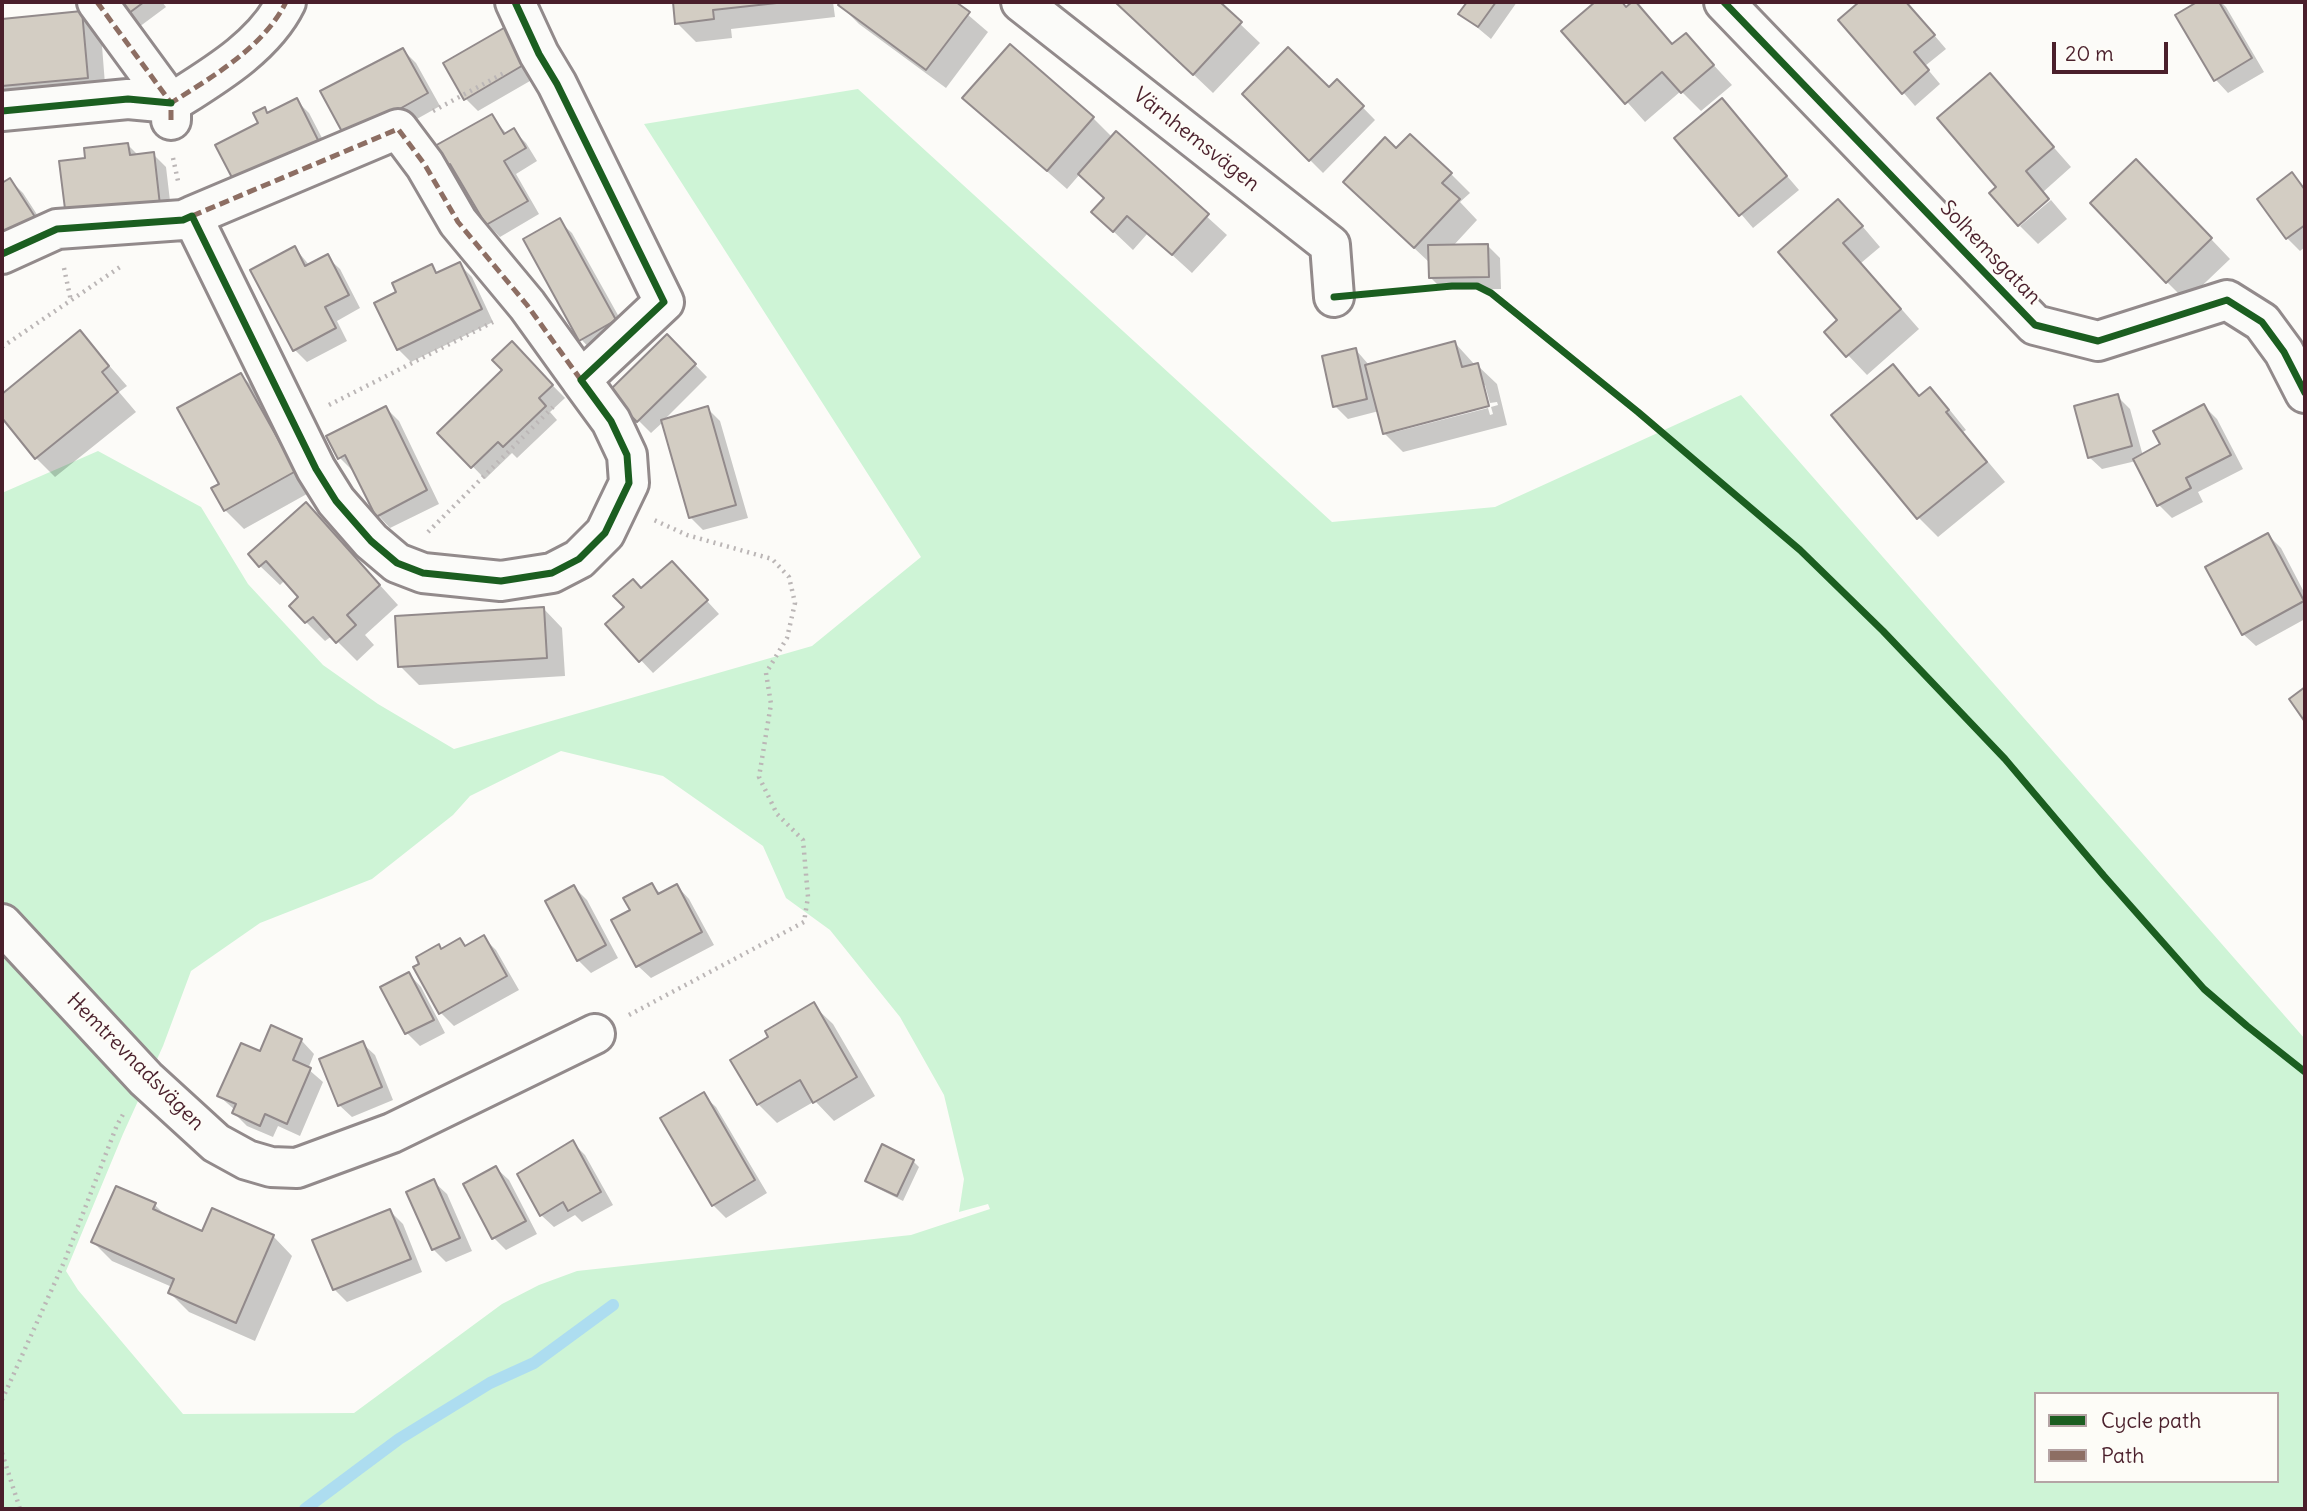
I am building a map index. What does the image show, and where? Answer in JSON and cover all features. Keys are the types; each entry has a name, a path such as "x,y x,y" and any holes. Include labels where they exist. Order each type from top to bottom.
{"street":[{"path":"97,2 171,112"},
{"path":"171,112 248,47 277,19 286,2"},
{"path":"515,2 664,302 581,380"},
{"name":"Värnhemsvägen","path":"1021,2 1330,245 1334,297"},
{"name":"Solhemsgatan","path":"1724,2 2035,325 2098,341 2227,300 2262,322 2284,352 2305,393"},
{"path":"2,111 128,99 171,112"},
{"path":"2,254 57,229 183,220 192,216 398,129 425,165 458,222 527,304 611,421 627,455 629,483 605,533 579,559 552,573 501,581 424,573 397,563 371,541 336,501 316,469 192,216"},
{"name":"Hemtrevnadsvägen","path":"2,925 146,1079 216,1143 247,1160 271,1167 297,1168 393,1133 594,1034"}],"path":[{"path":"398,129 539,54"},
{"path":"171,112 173,156 181,202 192,216"},
{"path":"2,347 126,263"},
{"path":"293,422 527,304"},
{"path":"397,563 581,380"},
{"path":"594,1034 804,922 808,897 803,840 776,814 759,777 771,705 766,673 787,638 795,603 789,577 772,559 687,535 620,504"},
{"path":"2,1400 65,1260 117,1125 146,1079"},
{"path":"2,1453 20,1509"}],"green space":[{"path":"858,89 1332,522 1495,507 1741,395 2305,1039 2305,1509 2,1509 2,493 98,451 201,507 248,584 323,665 378,704 454,749 812,646 921,557 644,124","holes":["561,751 663,776 763,846 786,898 830,930 900,1017 944,1095 964,1179 959,1212 988,1204 990,1209 911,1235 577,1271 539,1285 502,1304 354,1413 183,1414 78,1290 66,1271 163,1046 191,971 260,923 372,879 453,815 470,796"]}],"building":[{"path":"109,2 144,2 121,19"},
{"path":"673,2 786,2 713,10 714,19 675,24"},
{"path":"840,2 956,2 970,12 926,70 838,5"},
{"path":"1115,2 1220,2 1242,22 1193,75"},
{"path":"1467,2 1496,2 1478,27 1458,14"},
{"path":"1595,2 1622,2 1626,7 1636,2 1672,44 1686,33 1714,65 1681,93 1662,72 1625,104 1561,31"},
{"path":"1859,2 1906,2 1935,35 1914,52 1929,70 1902,94 1838,20"},
{"path":"2197,2 2219,2 2252,58 2214,81 2175,15"},
{"path":"82,11 88,78 2,86 2,19"},
{"path":"516,21 537,57 464,100 443,63"},
{"path":"1010,44 1094,117 1047,171 962,98"},
{"path":"1288,47 1329,87 1337,79 1364,106 1309,161 1242,94"},
{"path":"403,48 428,93 346,139 320,91"},
{"path":"1990,73 2054,147 2026,171 2049,199 2018,226 1989,193 1996,187 1937,118"},
{"path":"297,98 322,148 239,191 215,145 258,123 253,113 265,107 267,113"},
{"path":"1722,98 1787,176 1739,216 1674,138"},
{"path":"492,114 504,134 514,128 526,148 504,161 528,201 486,225 450,164 445,167 433,147"},
{"path":"1116,131 1209,214 1172,255 1127,216 1113,232 1091,212 1104,198 1078,174"},
{"path":"1410,134 1452,173 1442,183 1460,199 1414,248 1343,182 1385,137 1396,148"},
{"path":"128,143 130,155 154,152 160,205 66,217 59,161 85,158 84,148"},
{"path":"2136,159 2212,238 2166,283 2090,203"},
{"path":"2292,172 2305,190 2305,225 2286,239 2257,199"},
{"path":"10,178 37,220 2,242 2,183"},
{"path":"1838,199 1863,226 1843,243 1901,309 1846,357 1824,332 1837,320 1778,252"},
{"path":"560,218 616,320 579,341 523,239"},
{"path":"1488,244 1489,277 1429,278 1428,245"},
{"path":"295,246 305,266 328,254 349,295 325,307 336,328 293,351 250,270"},
{"path":"460,262 482,309 397,350 374,303 396,292 392,283 432,264 436,273"},
{"path":"80,330 109,366 102,372 118,392 35,459 2,418 2,394"},
{"path":"667,334 696,364 637,422 608,392"},
{"path":"512,341 553,385 539,398 546,406 503,447 498,442 471,468 437,433 502,370 492,360"},
{"path":"1455,341 1462,367 1478,363 1489,406 1383,434 1365,365"},
{"path":"1356,348 1367,399 1333,407 1322,356"},
{"path":"1893,364 1919,396 1930,387 1949,410 1946,412 1987,462 1917,519 1831,415"},
{"path":"241,373 296,471 224,511 211,488 219,484 177,408"},
{"path":"2118,394 2132,446 2088,458 2074,406"},
{"path":"2204,404 2231,455 2186,478 2191,488 2157,506 2133,459 2160,444 2153,431"},
{"path":"386,406 427,490 376,517 345,455 338,459 326,436"},
{"path":"708,406 736,505 689,518 661,420"},
{"path":"306,502 380,585 347,615 356,625 336,643 313,617 305,623 289,606 298,597 266,561 259,567 248,554"},
{"path":"2268,533 2304,601 2242,635 2205,567"},
{"path":"672,561 708,600 639,662 605,624 624,607 613,596 633,579 641,588"},
{"path":"544,607 547,658 398,667 395,616"},
{"path":"2305,687 2305,722 2289,699"},
{"path":"652,883 658,894 677,884 702,932 636,967 611,920 630,910 623,898"},
{"path":"574,885 606,945 577,961 545,901"},
{"path":"484,935 507,976 439,1014 413,967 419,964 416,957 439,944 441,949 460,938 465,946"},
{"path":"409,972 434,1020 405,1034 380,987"},
{"path":"814,1002 857,1077 813,1103 800,1080 757,1105 730,1060 768,1037 765,1031"},
{"path":"271,1025 302,1039 293,1060 311,1068 287,1124 265,1114 260,1126 232,1113 236,1104 217,1096 241,1043 260,1051"},
{"path":"363,1041 382,1087 338,1106 319,1059"},
{"path":"704,1092 755,1180 712,1206 660,1118"},
{"path":"573,1140 601,1192 568,1211 563,1202 540,1216 517,1174"},
{"path":"882,1144 914,1160 897,1196 865,1181"},
{"path":"496,1166 526,1221 492,1239 463,1184"},
{"path":"434,1179 460,1238 432,1250 406,1192"},
{"path":"116,1186 156,1203 153,1209 202,1231 212,1208 274,1235 236,1323 168,1293 174,1279 91,1242"},
{"path":"390,1209 411,1259 333,1290 312,1240"}],"waterway":[{"path":"305,1509 399,1439 490,1383 534,1363 613,1305"}],"marked path":[{"path":"97,2 171,103"},
{"path":"171,120 171,103 251,47 265,33 286,2"},
{"path":"192,216 398,129 425,165 458,222 527,305 581,380"}],"cycle path":[{"path":"2,254 57,229 183,220 192,216 316,469 336,501 371,541 397,563 423,573 501,581 552,573 579,559 605,533 629,483 627,455 611,421 581,380 664,302 515,2"},
{"path":"1724,2 2035,325 2098,341 2227,300 2262,322 2284,352 2305,393"},
{"path":"2,111 128,99 171,103"},
{"path":"1334,297 1452,286 1477,286 1491,293 1638,412 1800,550 1883,631 2005,759 2204,989 2305,1072"}]}
